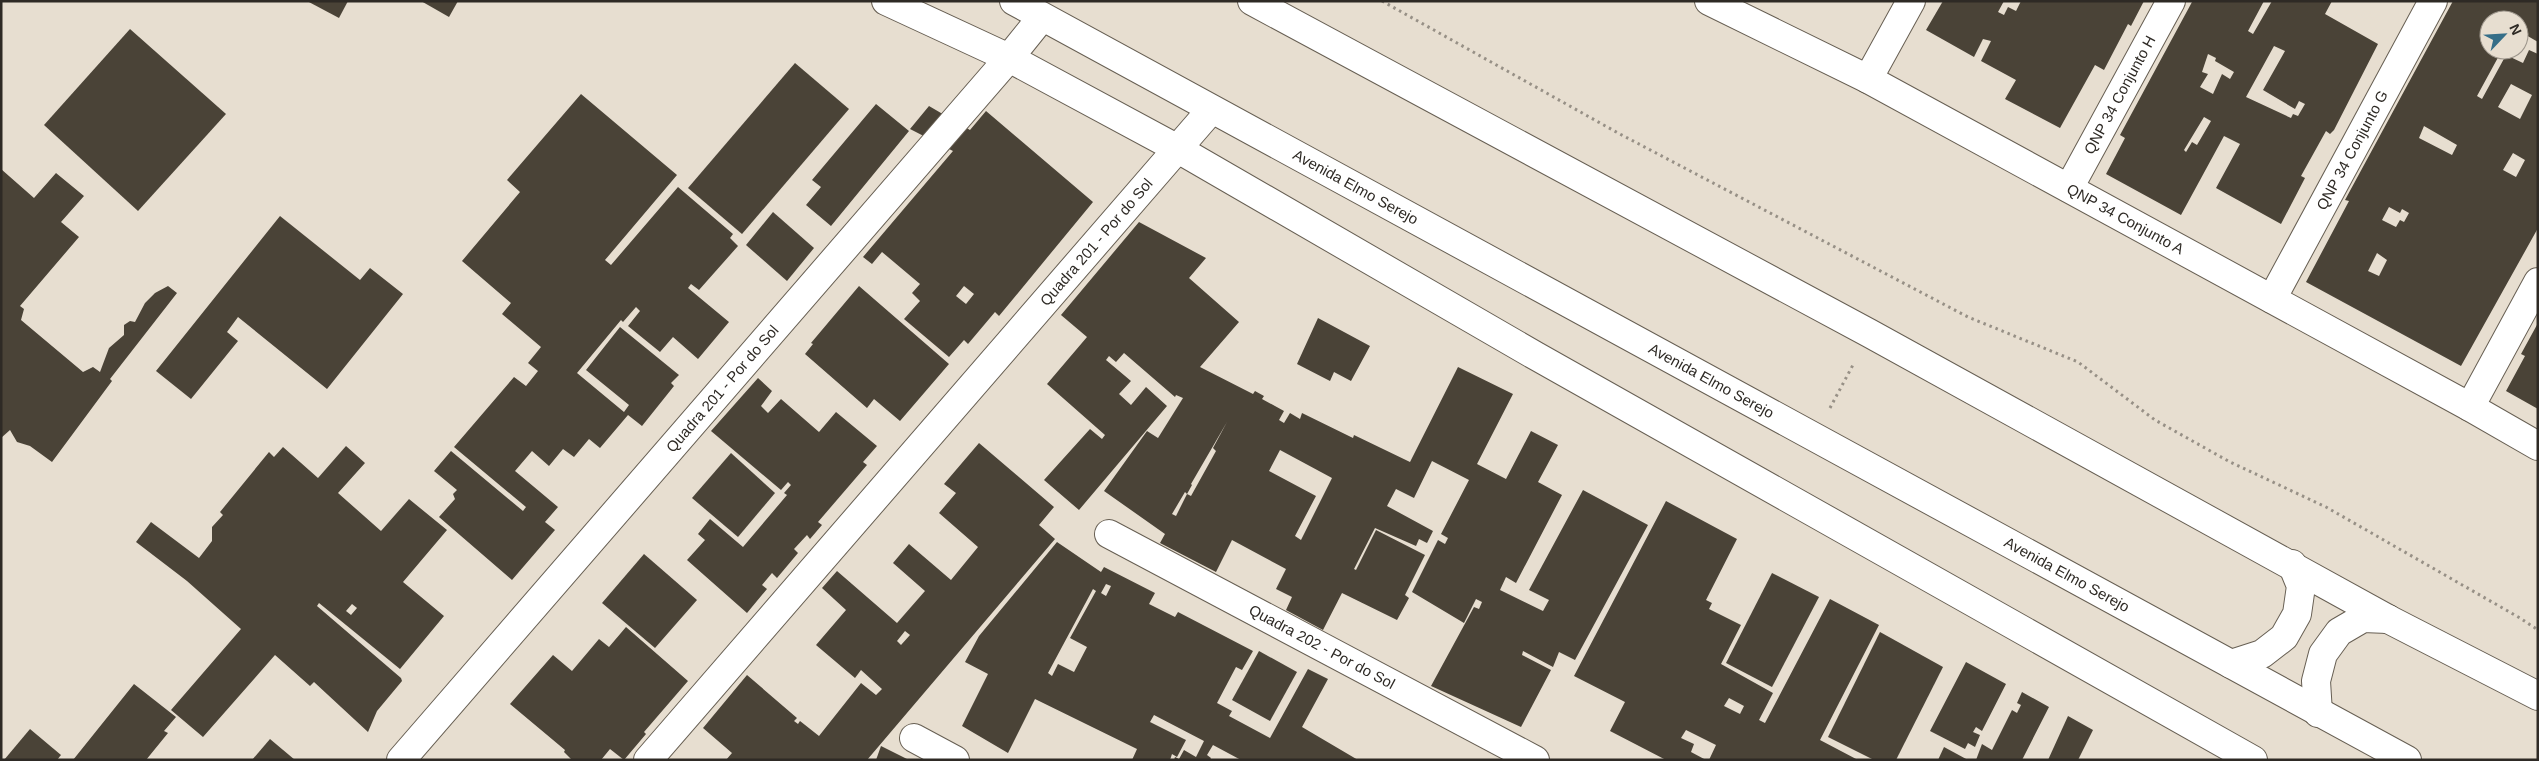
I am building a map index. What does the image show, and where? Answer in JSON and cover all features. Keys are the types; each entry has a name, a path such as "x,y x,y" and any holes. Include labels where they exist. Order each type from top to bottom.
{"street":[{"path":"886,1 1009,58 1178,148 1536,356 2253,760"},
{"name":"Avenida Elmo Serejo","path":"1014,1 2407,760"},
{"path":"1252,1 1870,333 2292,564 2388,619 2538,696"},
{"name":"QNP 34 Conjunto A","path":"1709,1 1868,79 2470,407 2538,446"},
{"path":"1868,79 1911,1"},
{"name":"QNP 34 Conjunto H","path":"2069,188 2171,1"},
{"name":"QNP 34 Conjunto G","path":"2272,299 2433,1"},
{"name":"Quadra 201 - Por do Sol","path":"402,760 1009,58 1042,17"},
{"name":"Quadra 201 - Por do Sol","path":"648,760 1211,110"},
{"path":"2470,407 2538,282"},
{"name":"Quadra 202 - Por do Sol","path":"1109,534 1535,760"},
{"path":"2231,664 2262,654 2284,637 2298,614 2300,586 2292,564"},
{"path":"2318,713 2316,681 2323,654 2339,632 2363,618 2388,619"},
{"path":"914,738 956,760"}],"path":[{"path":"1382,1 1618,133 1951,308 2078,362 2155,420 2230,462 2326,508 2538,630"},
{"path":"1815,436 1870,333"}],"building":[{"path":"307,1 348,1 339,18"},
{"path":"421,1 458,1 449,17"},
{"path":"1943,1 2004,1 1998,12 2004,15 2008,7 2016,11 2021,1 2144,1 2131,26 2128,24 2104,70 2095,65 2060,128 2005,99 2016,80 1981,61 1991,41 1983,39 1974,57 1926,30"},
{"path":"2264,1 2248,31 2253,34 2272,1 2332,1 2325,14 2378,44 2334,130 2330,134 2326,131 2301,176 2305,178 2281,224 2216,188 2240,144 2224,136 2181,215 2106,174 2125,138 2120,135 2192,2","holes":["2274,46 2285,51 2263,90 2295,109 2299,101 2305,104 2298,116 2293,114 2291,118 2246,97","2208,54 2216,58 2215,61 2234,72 2230,79 2222,74 2213,94 2200,87 2208,74 2202,72","2204,117 2211,121 2197,145 2192,142 2186,152 2184,150"]},
{"path":"2453,1 2538,1 2538,42 2529,37 2529,10 2479,10 2479,60 2497,60 2477,96 2482,99 2503,60 2517,60 2523,63 2524,60 2529,60 2529,50 2538,54 2538,228 2461,366 2306,282 2349,201 2345,200","holes":["2511,84 2532,95 2520,119 2498,107","2424,126 2457,145 2452,155 2419,138","2513,153 2525,160 2516,177 2503,170","2389,207 2400,213 2402,209 2409,213 2404,222 2400,220 2396,227 2382,220","2377,253 2387,260 2379,276 2368,271"]},
{"path":"130,29 226,114 138,211 44,125"},
{"path":"795,63 849,109 742,234 688,188"},
{"path":"581,94 677,175 605,260 611,265 678,187 733,234 730,238 738,246 699,290 691,284 688,288 729,322 698,359 673,337 660,352 628,326 640,311 636,307 623,322 621,320 577,373 624,412 629,405 586,370 620,327 679,375 671,383 674,386 642,426 628,415 600,448 589,439 574,457 563,449 549,466 532,451 515,471 558,507 545,522 555,530 512,580 439,517 455,499 453,494 457,490 434,471 451,451 523,511 526,507 454,447 514,377 526,386 538,371 528,363 541,347 502,314 511,303 462,261 520,192 507,180"},
{"path":"876,104 909,131 831,226 806,205 821,187 812,180"},
{"path":"929,106 970,130 986,111 1093,202 999,316 995,312 968,344 964,340 949,357 904,319 920,301 912,293 920,284 882,252 872,264 863,257 953,151 910,129","holes":["964,286 974,294 966,304 956,296"]},
{"path":"1,169 34,198 56,173 84,196 61,222 79,237 20,306 24,309 21,320 83,372 93,367 100,372 109,348 124,335 124,325 130,321 135,322 145,303 155,293 168,286 177,293 110,379 112,381 52,462 30,446 17,442 10,430 1,438"},
{"path":"773,212 814,248 787,281 746,245"},
{"path":"280,216 360,280 370,268 403,294 327,389 238,317 227,332 238,341 191,399 156,371"},
{"path":"1139,222 1206,258 1189,278 1239,322 1200,367 1253,394 1255,391 1264,396 1262,399 1284,411 1279,420 1284,423 1290,413 1300,419 1302,413 1353,438 1354,435 1410,462 1458,367 1513,394 1477,464 1506,479 1531,431 1558,445 1538,482 1562,495 1516,583 1506,577 1500,590 1543,611 1549,600 1529,590 1583,490 1648,525 1575,660 1559,652 1553,667 1523,651 1522,655 1551,670 1521,727 1431,686 1474,607 1479,609 1482,602 1476,599 1464,623 1412,592 1438,540 1445,544 1448,538 1441,534 1469,480 1432,461 1414,498 1396,489 1387,506 1433,531 1427,543 1419,539 1416,546 1375,528 1354,569 1356,570 1376,530 1425,555 1405,595 1409,598 1397,620 1342,593 1323,630 1286,610 1292,597 1276,589 1286,569 1232,540 1216,572 1160,543 1165,534 1104,491 1147,431 1158,438 1183,398 1176,395 1175,397 1124,353 1116,362 1109,356 1106,360 1131,381 1119,394 1131,405 1146,387 1167,406 1079,510 1044,480 1090,429 1102,439 1105,435 1047,384 1087,337 1061,315","holes":["1227,422 1213,448 1216,451 1191,496 1187,494 1191,484","1280,450 1332,478 1301,540 1295,536 1316,496 1269,471","1185,492 1187,494 1176,516 1172,514"]},
{"path":"859,286 949,364 900,421 874,399 867,408 805,354 813,344 811,343"},
{"path":"1318,318 1370,346 1351,381 1334,372 1330,381 1297,364"},
{"path":"2538,323 2538,409 2506,391 2525,356 2521,354"},
{"path":"758,378 772,391 761,406 768,413 781,399 819,432 836,412 877,446 863,462 867,465 818,522 822,525 810,539 807,535 794,549 798,553 777,578 772,573 762,585 767,589 747,613 687,560 705,540 698,534 710,519 743,547 787,495 784,493 791,485 788,482 781,490 711,431"},
{"path":"979,443 1054,507 1039,525 1055,539 867,760 726,760 732,753 703,728 747,675 797,718 794,721 798,724 800,721 819,736 861,683 876,695 882,689 861,670 855,678 816,645 846,610 822,588 837,571 897,623 925,591 893,563 909,544 951,580 978,547 939,513 956,493 944,484","holes":["905,631 910,635 901,645 897,641"]},
{"path":"346,446 365,463 338,493 381,531 409,499 447,530 403,582 444,616 400,669 319,603 317,606 401,678 402,681 377,711 368,732 314,682 310,686 275,655 203,737 171,710 241,629 187,581 136,542 151,522 199,558 212,541 212,527 223,515 220,512 269,452 274,457 283,447 318,478","holes":["352,604 357,608 351,615 346,611"]},
{"path":"731,453 775,493 738,537 692,498"},
{"path":"1666,501 1737,539 1706,600 1712,603 1709,609 1741,625 1721,664 1773,693 1759,720 1765,723 1830,599 1879,625 1820,740 1858,760 1709,760 1716,745 1686,730 1681,738 1694,744 1691,752 1706,760 1666,760 1610,731 1625,702 1574,676","holes":["1729,698 1744,706 1740,714 1724,706"]},
{"path":"1057,542 1101,572 1104,567 1155,593 1149,604 1175,617 1178,612 1253,651 1242,670 1236,667 1217,703 1232,711 1229,716 1270,738 1308,669 1328,679 1302,727 1358,760 1241,760 1213,745 1207,755 1211,758 1210,760 1174,760 1175,757 1179,759 1184,750 1196,757 1204,741 1154,715 1150,722 1186,740 1177,757 1172,754 1170,760 1132,760 1137,749 1035,699 1008,753 962,726 988,674 965,662 979,636","holes":["1106,584 1111,586 1106,596 1101,593","1093,589 1096,591 1070,638 1087,647 1074,672 1058,664 1052,676 1048,673"]},
{"path":"644,554 697,600 655,648 602,603"},
{"path":"1772,573 1819,597 1772,687 1726,663"},
{"path":"626,627 688,681 644,732 646,734 624,760 610,749 601,760 572,760 564,752 565,750 510,704 553,655 572,671 599,639 609,647"},
{"path":"1880,632 1943,667 1896,760 1874,760 1828,737"},
{"path":"1259,651 1297,672 1270,721 1232,700"},
{"path":"1966,662 2006,684 1982,731 1976,727 1973,732 1980,735 1975,747 1968,743 1965,749 1930,731"},
{"path":"134,684 176,717 164,731 168,733 146,760 73,760"},
{"path":"2022,692 2049,707 2022,760 1976,760 1982,744 1992,750 2012,710 2017,713 2021,705 2017,703"},
{"path":"2068,716 2093,730 2078,760 2048,760"},
{"path":"30,729 61,755 57,760 4,760"},
{"path":"270,739 295,760 252,760"},
{"path":"881,746 909,760 876,760"},
{"path":"1944,747 1968,760 1938,760"}]}
